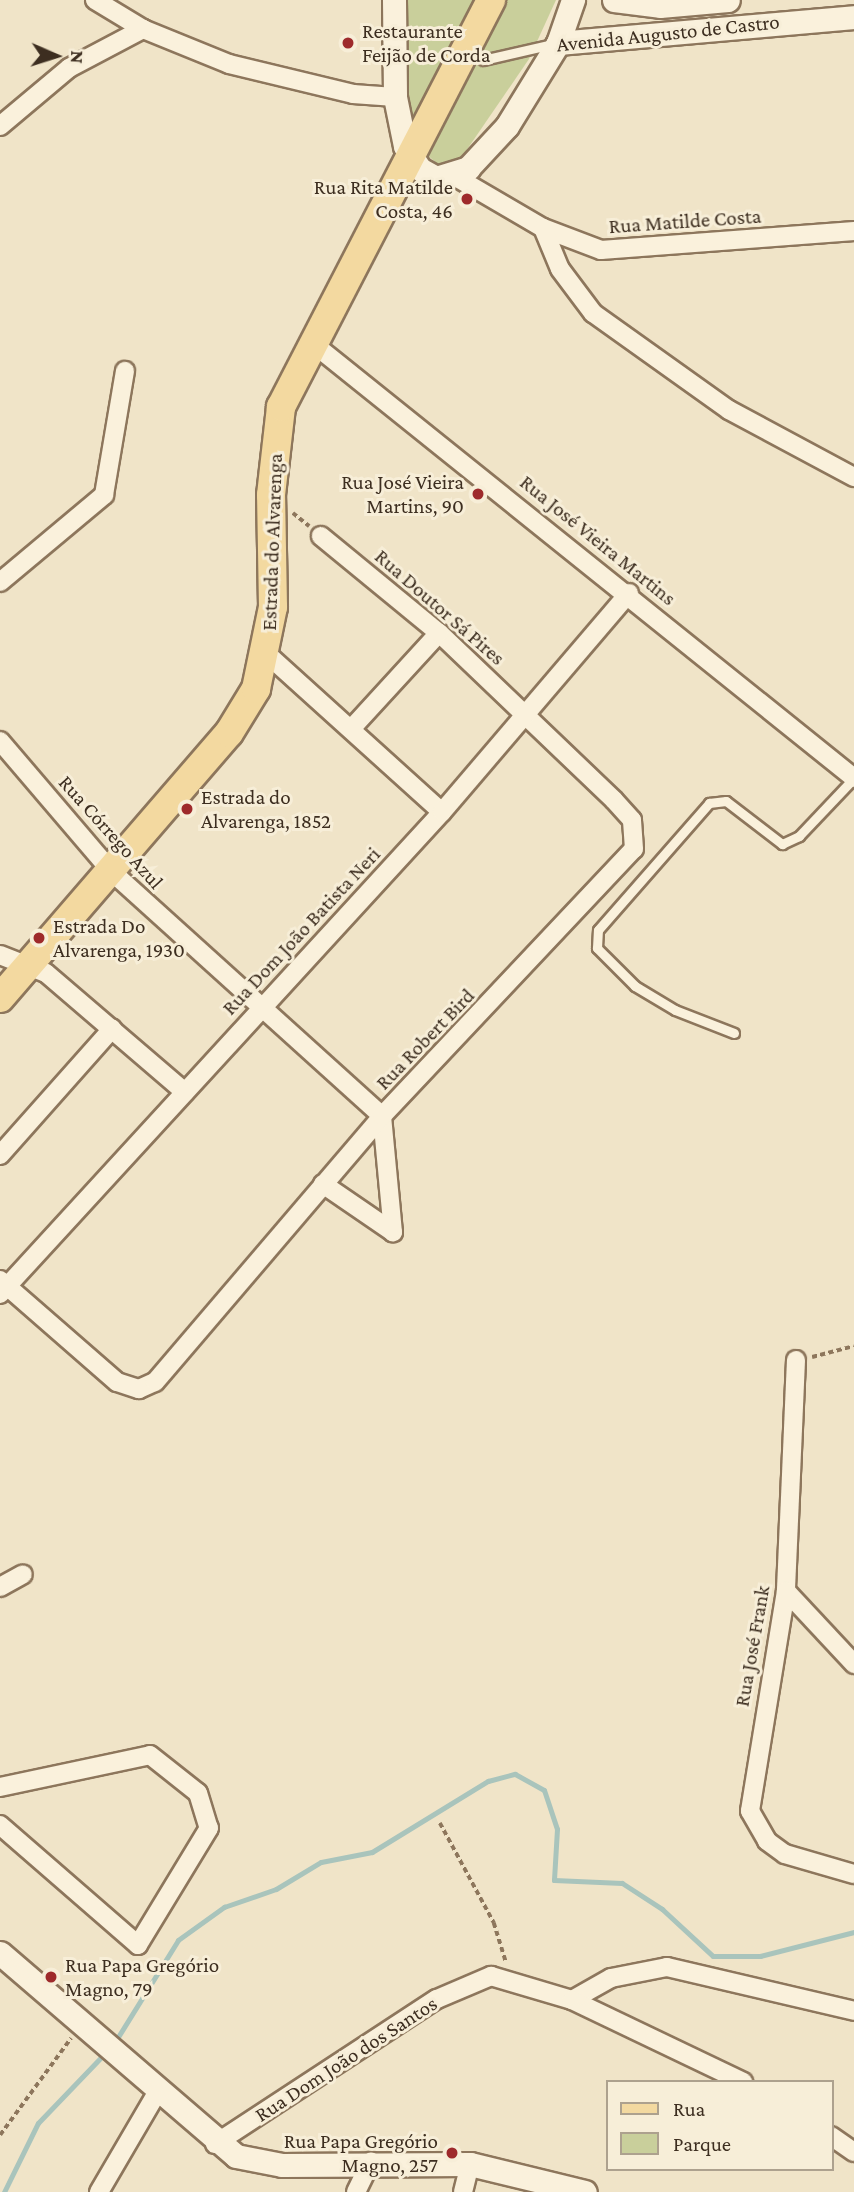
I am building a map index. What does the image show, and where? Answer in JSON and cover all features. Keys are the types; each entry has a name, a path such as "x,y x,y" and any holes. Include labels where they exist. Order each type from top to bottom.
{"main road":[{"name":"Estrada do Alvarenga","path":"0,998 229,733 268,655 274,449 281,407 311,342 413,160 491,0"}],"street":[{"path":"95,0 143,29 289,80 396,97"},
{"path":"394,0 396,97 413,160 428,175 454,176 507,125 558,43 573,0"},
{"name":"Avenida Augusto de Castro","path":"614,0 660,6 728,0"},
{"path":"660,6 661,31"},
{"name":"Avenida Augusto de Castro","path":"558,43 661,31 854,17"},
{"path":"0,126 69,68 143,29"},
{"name":"Rua Matilde Costa","path":"454,176 543,228 601,250 632,251 854,231"},
{"path":"543,228 560,269 593,313 729,410 854,477"},
{"name":"Rua José Vieira Martins","path":"311,342 629,593 854,778"},
{"path":"0,582 104,495 125,371"},
{"name":"Rua Doutor Sá Pires","path":"321,536 439,633 525,717"},
{"name":"Rua Dom João Batista Neri","path":"2,1287 442,812 629,593"},
{"path":"351,729 439,633"},
{"path":"268,655 442,812"},
{"name":"Rua Robert Bird","path":"2,1287 132,1388 155,1382 382,1116 634,849 632,820 525,717"},
{"name":"Rua Córrego Azul","path":"0,741 111,871 257,1010 382,1116"},
{"path":"0,955 32,964 185,1092"},
{"path":"0,1155 112,1030"},
{"path":"323,1184 393,1232 382,1116"},
{"name":"Rua José Frank","path":"796,1360 786,1591 750,1811 767,1841 785,1854 854,1874"},
{"path":"0,1587 23,1574"},
{"path":"786,1591 854,1664"},
{"path":"0,1787 137,1754 161,1760 198,1793 208,1811 203,1844 138,1945 0,1825"},
{"path":"0,1953 131,2066 215,2144 259,2163 371,2161 470,2164 585,2192"},
{"path":"572,2000 611,1978 667,1967 854,2011"},
{"name":"Rua Dom João dos Santos","path":"215,2144 474,1978 506,1978 572,2000 739,2080"},
{"path":"99,2192 158,2091"},
{"path":"833,2137 854,2152"},
{"path":"356,2192 371,2161"},
{"path":"463,2192 470,2164"}],"lane":[{"name":"Avenida Augusto de Castro","path":"483,60 558,43"},
{"path":"734,1033 675,1010 635,986 597,948 598,930 709,803 726,801 782,844 799,836 854,778"}],"path":[{"path":"796,1360 854,1346"},
{"path":"440,1823 494,1923 506,1978"},
{"path":"0,2135 91,2031"}],"green space":[{"path":"403,0 556,0 529,59 455,167 440,166 426,154 402,105"}],"waterway":[{"path":"113,2045 178,1940 224,1907 276,1889 321,1862 372,1852 488,1781 515,1774 544,1790 557,1829 554,1880 622,1883 662,1909 713,1956 760,1956 854,1932"},
{"path":"4,2192 38,2123 106,2052"}],"place":[{"name":"Restaurante Feijão de Corda","path":"348,43"},
{"name":"Rua Rita Matilde Costa, 46","path":"467,199"},
{"name":"Rua José Vieira Martins, 90","path":"478,494"},
{"name":"Estrada do Alvarenga, 1852","path":"187,809"},
{"name":"Estrada Do Alvarenga, 1930","path":"39,938"},
{"name":"Rua Papa Gregório Magno, 79","path":"51,1977"},
{"name":"Rua Papa Gregório Magno, 257","path":"452,2153"}]}
